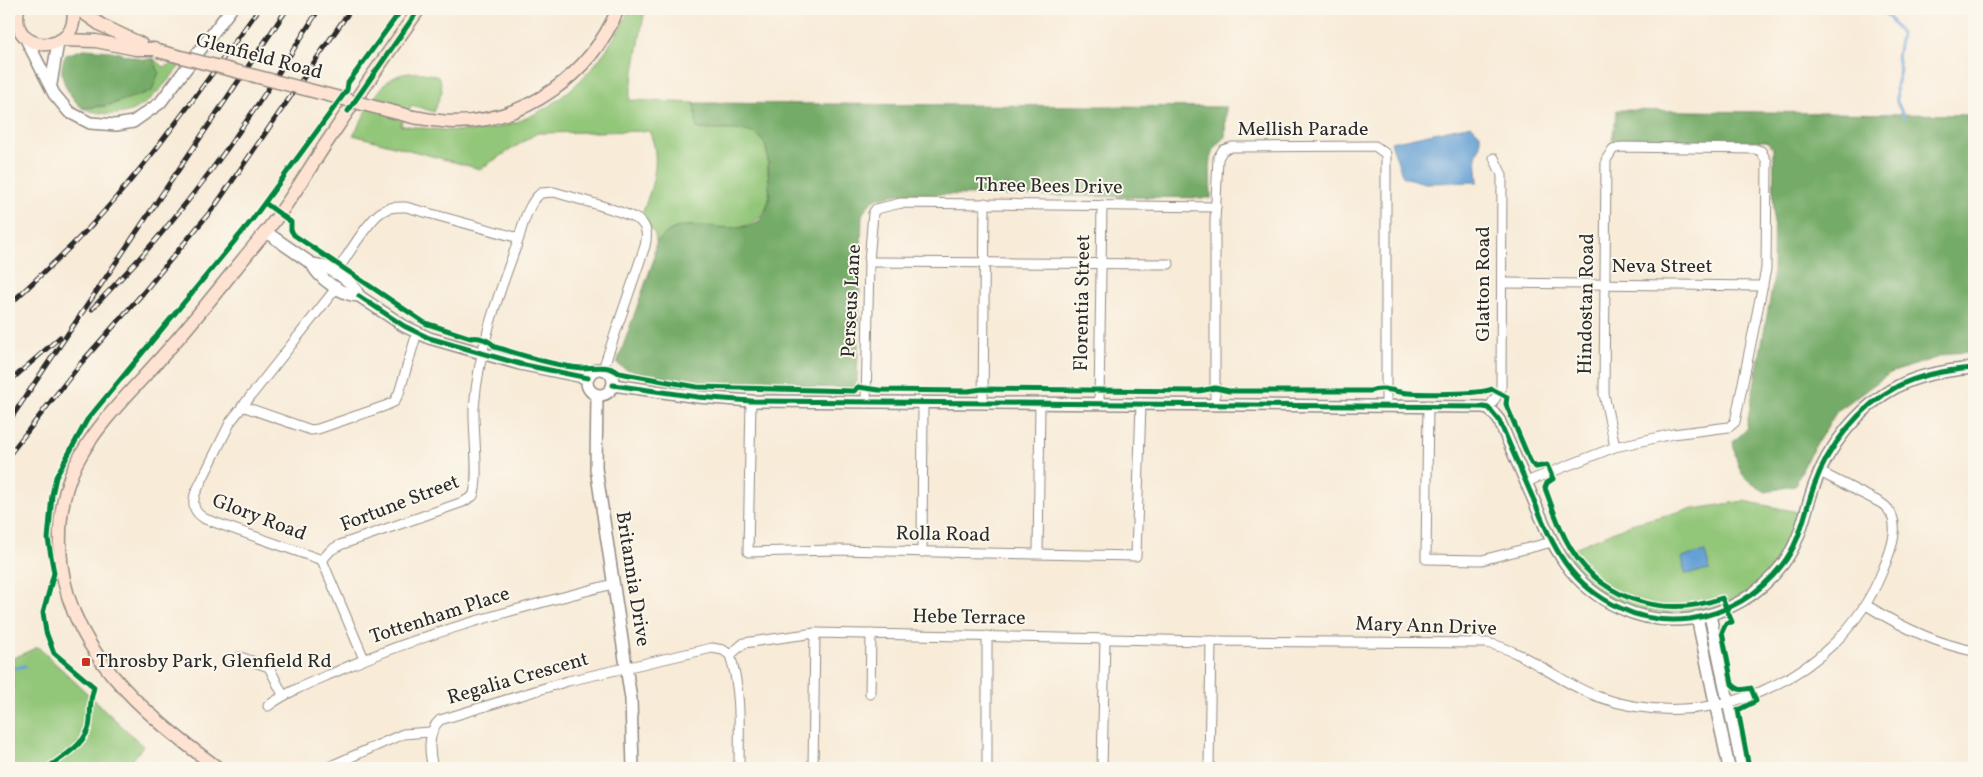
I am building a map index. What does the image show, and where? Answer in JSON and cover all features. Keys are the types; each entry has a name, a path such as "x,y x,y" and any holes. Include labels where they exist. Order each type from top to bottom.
{"main road":[{"path":"18,9 17,22 22,33"},
{"path":"59,41 68,33 73,24 73,9"},
{"name":"Glenfield Road","path":"78,9 111,31 156,50 413,117 455,122 476,120 522,108 544,97 580,68 604,36 618,9"},
{"path":"218,768 142,707 93,651 72,611 60,561 60,524 70,477 82,452 98,430 168,350 266,232 419,9"},
{"path":"9,17 22,33"},
{"name":"Glenfield Road","path":"22,33 37,44 59,41 96,41 136,49 156,50"}],"street":[{"path":"22,33 64,107 82,120 104,124 133,122 160,103 231,9"},
{"path":"51,86 59,41"},
{"name":"Mellish Parade","path":"1215,405 1218,158 1223,150 1232,146 1375,146 1386,154 1386,405"},
{"name":"Hindostan Road","path":"1615,447 1604,394 1606,160 1613,150 1621,147 1755,149 1761,151 1767,162 1766,269 1763,286"},
{"name":"Glatton Road","path":"1489,408 1501,389 1502,175 1494,158"},
{"path":"482,353 491,319 519,238 536,197 548,191 632,217 644,226 647,236 645,246 603,369"},
{"name":"Three Bees Drive","path":"883,207 901,203 985,203 1216,207"},
{"path":"983,402 985,203"},
{"name":"Florentia Street","path":"1099,402 1102,205"},
{"path":"335,274 374,219 382,211 394,207 406,207 519,238"},
{"name":"Perseus Lane","path":"866,403 868,262 873,212 883,207"},
{"path":"266,232 312,264 321,265 356,288 359,296"},
{"path":"868,262 1169,264"},
{"path":"312,264 315,273 351,296 359,296 417,333 565,375 588,378"},
{"name":"Neva Street","path":"1502,284 1763,286"},
{"path":"1526,482 1615,447 1673,434 1729,427 1734,422 1763,286"},
{"name":"Glory Road","path":"337,287 231,421 195,494 192,505 198,514 206,519 322,560 364,659"},
{"path":"242,406 311,430 385,406 394,402 399,393 417,333"},
{"name":"Fortune Street","path":"322,560 331,550 340,545 463,502 473,496 476,485 476,379 482,353"},
{"path":"613,385 698,397 751,401 1428,405 1489,408 1499,420 1552,542 1563,562 1583,585 1609,603 1651,619 1681,620 1722,612 1749,597 1782,566 1802,532 1820,472 1836,443 1854,421 1898,386 1928,375 1974,368"},
{"path":"603,369 612,375 613,385 607,393 597,395 589,388 588,378 594,370 603,369"},
{"name":"Britannia Drive","path":"597,395 596,468 627,667 634,731 634,768"},
{"name":"Rolla Road","path":"751,401 748,552 837,550 1136,556 1141,403"},
{"path":"922,552 923,402"},
{"path":"1038,553 1040,402"},
{"path":"1428,405 1426,558 1482,560 1552,542"},
{"name":"Mary Ann Drive","path":"1211,641 1487,643 1505,647 1572,685 1610,701 1651,708 1688,709 1728,703 1767,690 1808,664 1844,632 1866,605 1890,550 1894,532 1893,515 1881,503 1820,472"},
{"name":"Tottenham Place","path":"268,706 283,695 364,659 465,623 613,584"},
{"path":"1866,605 1944,643 1974,651"},
{"path":"1710,615 1742,768"},
{"path":"1697,617 1729,768"},
{"path":"813,768 815,633"},
{"name":"Hebe Terrace","path":"730,655 744,643 815,633 1211,641"},
{"path":"870,694 871,634"},
{"path":"987,636 987,768"},
{"path":"1102,768 1105,638"},
{"path":"1209,768 1211,641"},
{"path":"627,667 712,648 723,650 730,655 739,698 739,768"},
{"path":"240,657 269,667 283,695"},
{"name":"Regalia Crescent","path":"432,768 430,732 440,720 568,681 627,667"},
{"path":"326,768 403,734 430,732"}],"green space":[{"path":"630,9 645,9 629,100 694,103 697,128 752,133 764,143 767,157 768,201 763,213 752,223 732,228 691,225 669,231 656,242 655,234 641,217 654,175 655,153 649,131 537,133 480,169 353,135 385,84 397,76 411,73 434,75 440,78 442,91 434,112 412,105 400,125 471,131 495,128 518,122 558,100 576,85 607,49"},
{"path":"84,49 111,51 145,60 153,58 159,72 152,91 108,105 82,108 68,91 62,69 66,55"},
{"path":"153,58 163,67 172,64 180,66 149,100 127,112 114,114 99,113 82,108 117,103 133,94 159,72"},
{"path":"694,103 1226,107 1225,138 1214,149 1210,164 1211,198 902,194 878,198 870,204 862,215 857,384 852,388 727,384 656,376 631,371 617,363 654,259 654,249 657,242 664,235 679,228 696,226 732,228 748,226 761,219 768,204 768,159 764,143 752,133 697,128"},
{"path":"1617,110 1974,115 1974,352 1951,353 1890,373 1837,411 1807,459 1795,485 1766,492 1757,487 1745,478 1742,473 1733,442 1746,430 1773,283 1774,148 1766,141 1612,141"},
{"path":"1744,501 1802,513 1784,556 1764,581 1744,595 1721,605 1696,611 1670,613 1645,610 1621,603 1594,588 1584,579 1563,553 1631,524 1682,511"},
{"path":"38,647 143,746 126,768 9,768 9,660"}],"water":[{"path":"1471,125 1480,134 1480,147 1476,156 1478,182 1425,183 1403,177 1391,142"},
{"path":"1705,552 1710,570 1685,574 1682,557"}],"waterway":[{"path":"1877,9 1888,16 1901,34 1897,57 1900,70 1896,86 1897,102 1904,117"},
{"path":"9,669 25,666"}],"railway":[{"path":"9,305 89,228 134,177 189,106 259,9"},
{"path":"9,421 287,9"},
{"path":"92,309 150,246 210,173 266,92 319,9"},
{"path":"9,455 81,363 143,293 215,206 351,9"},
{"path":"9,382 60,337"}],"cycle path":[{"path":"47,768 74,749 85,736 90,721 94,687 54,653 46,632 43,613 54,573 48,539 52,495 56,477 87,420 252,220 347,90 348,83 402,9"},
{"path":"348,111 419,9"},
{"path":"265,203 291,222 291,230 294,235 425,323 471,338 481,338 495,347 550,363 582,368 606,367 619,373 697,387 854,391 858,387 879,390 968,391 982,389 1199,391 1215,388 1229,391 1370,391 1381,389 1433,394 1475,392 1492,389 1507,397 1506,404 1531,463 1536,467 1547,465 1553,479 1547,483 1545,488 1559,526 1578,559 1593,576 1612,589 1632,599 1653,605 1699,604 1722,598 1732,622 1726,623 1722,632 1732,684 1740,689 1751,688 1756,701 1738,710 1749,768"},
{"path":"359,296 404,326 429,338 520,364 588,378"},
{"path":"613,385 698,397 751,401 1489,408 1499,420 1555,547 1575,575 1587,587 1620,608 1654,619 1672,620 1704,616 1729,607 1752,594 1773,576 1794,546 1814,486 1828,456 1847,429 1871,404 1884,394 1916,378 1945,371 1974,368"}],"place":[{"name":"Throsby Park, Glenfield Rd","path":"86,662"}]}
